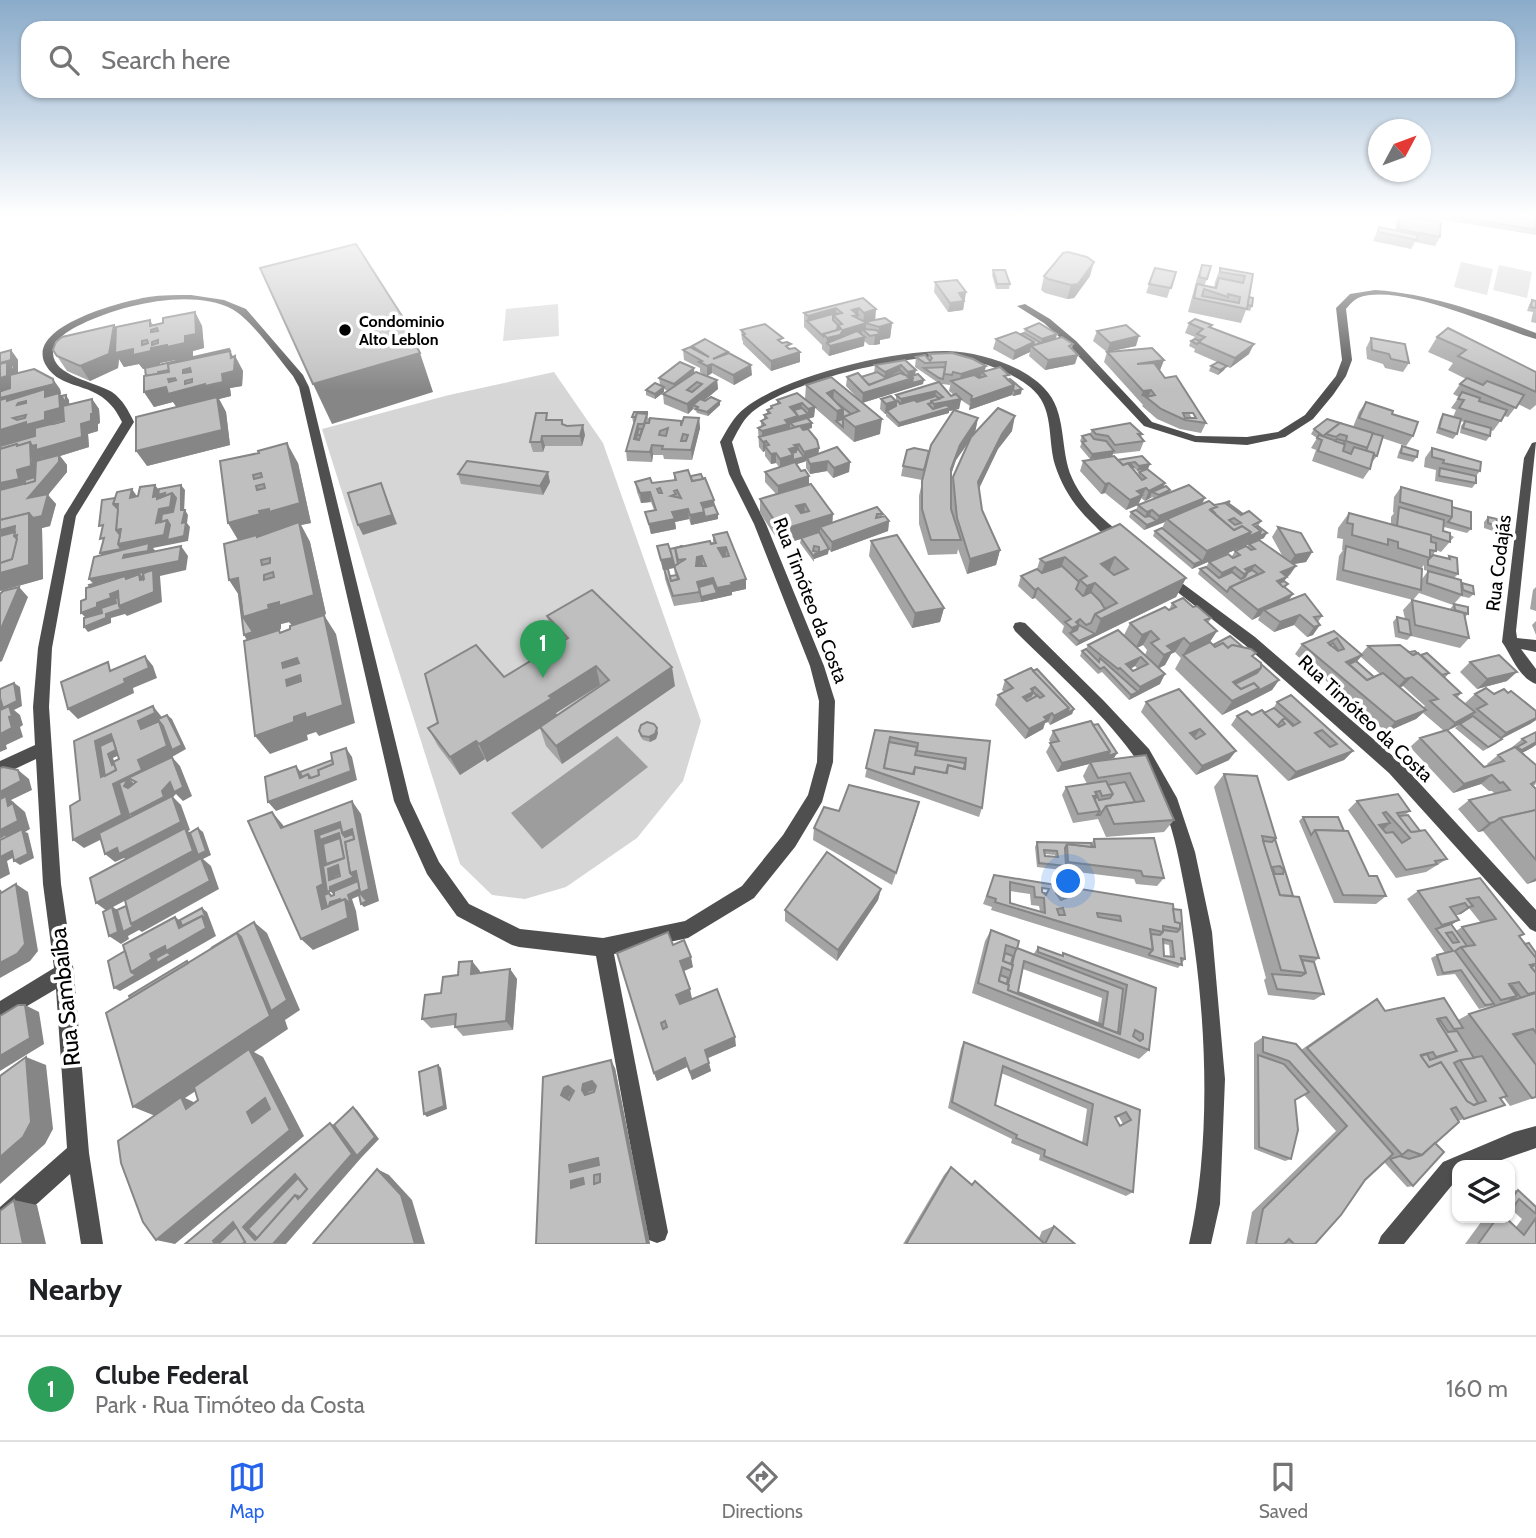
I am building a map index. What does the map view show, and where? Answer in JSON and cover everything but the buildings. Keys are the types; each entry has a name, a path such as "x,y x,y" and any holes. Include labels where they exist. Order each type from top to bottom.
{"street":[{"path":"1021,306 1047,321 1072,343 1148,424 1195,439 1216,441 1247,441 1281,435 1309,417 1341,376 1347,360 1341,308 1349,296 1359,293 1398,293 1536,336"},
{"name":"Rua Timóteo da Costa","path":"42,749 41,707 45,648 63,541 70,516 128,422 124,409 107,391 69,378 53,369 48,355 49,346 57,335 69,326 115,308 148,300 192,299 236,306 298,375 304,387 402,801 433,868 463,910 519,938 603,947 688,929 748,892 789,841 816,797 825,762 827,701 817,666 760,524 735,474 726,442 737,422 759,402 799,384 908,357 948,354 985,361 1017,373 1042,391 1054,410 1058,450 1070,490 1098,523 1131,548"},
{"name":"Rua Codajás","path":"1509,642 1530,458 1536,446"},
{"name":"Rua Timóteo da Costa","path":"1152,565 1250,640 1395,768 1536,923"},
{"path":"1020,627 1098,704 1143,754 1169,798 1186,852 1203,932 1214,1079 1209,1204 1200,1244"},
{"path":"1509,642 1536,646"},
{"path":"1509,642 1523,665 1536,678"},
{"path":"0,769 42,749"},
{"name":"Rua Sambaíba","path":"42,749 78,1153 92,1244"},
{"path":"603,947 657,1232"},
{"path":"0,1012 64,973"},
{"path":"1474,1160 1536,1137"},
{"path":"0,1222 78,1153"},
{"path":"1389,1244 1452,1170"}],"shaded area":[{"path":"1458,274 1492,274 1487,295 1454,287"},
{"path":"1497,274 1532,274 1527,298 1493,290"},
{"path":"558,304 559,336 503,341 506,309"},
{"path":"554,372 603,443 701,721 683,781 637,838 566,887 525,899 492,895 460,864 322,429 449,395"},
{"path":"617,736 648,767 542,849 511,813"}],"place":[{"name":"Condominio Alto Leblon","path":"345,330"},
{"name":"Clube Federal","path":"543,678"}]}
